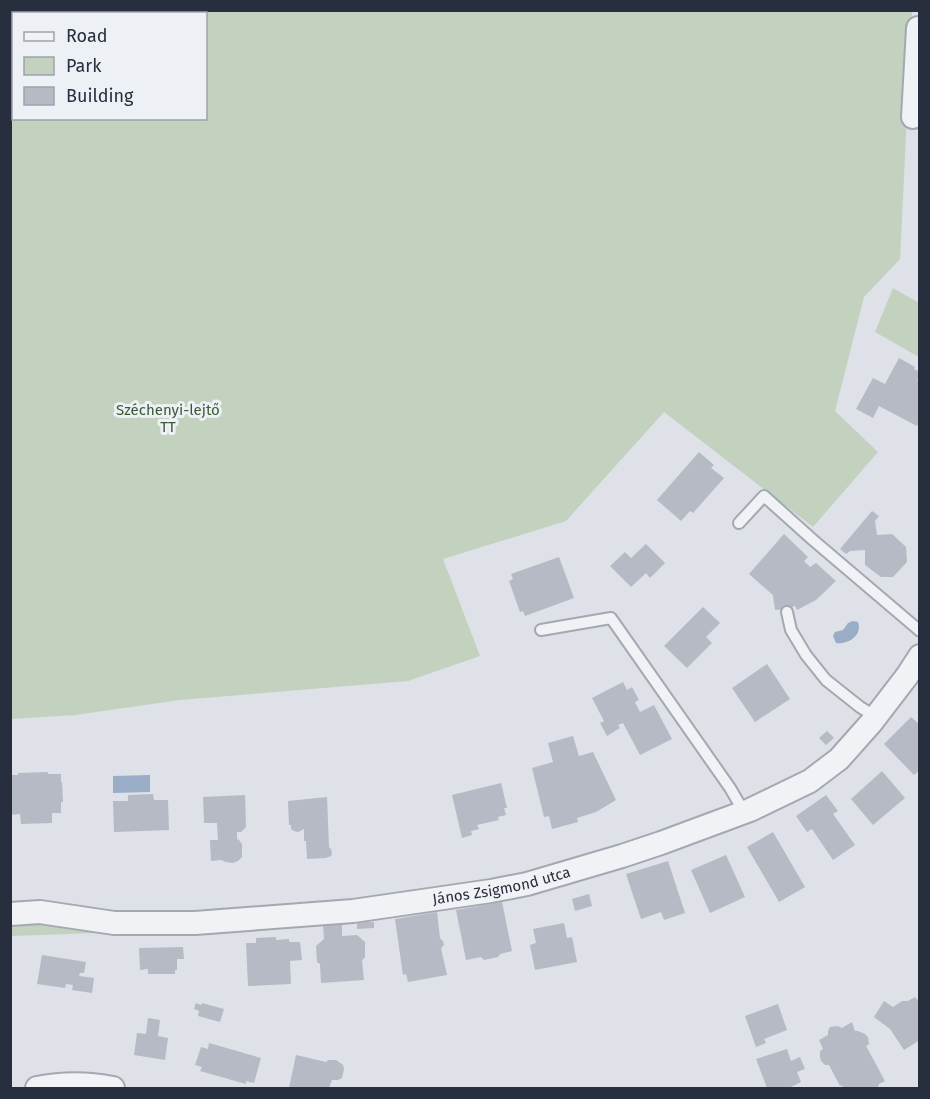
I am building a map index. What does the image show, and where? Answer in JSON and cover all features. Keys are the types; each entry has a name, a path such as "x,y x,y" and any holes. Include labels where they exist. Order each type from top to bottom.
{"street":[{"path":"914,117 918,28 920,28"},
{"name":"János Zsigmond utca","path":"10,914 40,912 114,923 195,923 353,911 527,884 622,856 744,812 810,781 839,759 876,717 920,656"},
{"path":"37,1089 66,1084 94,1084 113,1089"}],"lane":[{"path":"739,524 764,496 920,631"},
{"path":"787,612 790,630 826,680 876,717"},
{"path":"541,630 610,618 730,788 744,812"}],"green space":[{"name":"Széchenyi-lejtő TT","path":"11,11 912,11 900,259 864,297 835,411 878,452 813,527 664,412 566,521 443,559 480,656 408,681 180,700 75,715 11,719"},
{"path":"893,288 919,303 919,357 875,332"},
{"path":"11,917 123,932 11,936"}],"water":[{"path":"858,622 856,635 850,641 836,643 833,636 835,632 843,630 848,623"},
{"path":"150,775 150,792 113,793 113,776"}],"building":[{"path":"899,358 920,372 917,381 920,382 920,420 917,426 879,406 873,418 856,409 873,378 885,384"},
{"path":"699,452 714,465 711,468 724,478 693,513 690,511 681,521 657,500"},
{"path":"872,511 879,516 875,521 877,535 892,534 906,547 907,562 893,577 881,577 865,565 865,550 850,551 846,554 840,549"},
{"path":"784,534 808,557 804,561 810,567 816,563 836,581 816,600 797,610 795,606 775,610 773,595 749,574"},
{"path":"646,544 665,563 650,578 646,573 631,587 610,566 625,552 631,558"},
{"path":"559,557 574,598 525,616 523,611 520,612 509,581 513,579 511,574"},
{"path":"703,607 720,623 706,637 712,643 687,668 664,646"},
{"path":"767,664 790,699 755,722 732,688"},
{"path":"623,682 627,690 632,687 639,700 635,702 640,712 654,705 672,739 640,755 623,723 618,725 620,728 607,736 600,723 604,721 592,698"},
{"path":"911,717 920,725 920,770 914,775 884,744"},
{"path":"827,731 834,738 826,745 819,738"},
{"path":"573,736 579,756 593,752 616,800 596,812 577,818 578,822 552,829 549,816 544,817 532,768 553,762 548,743"},
{"path":"882,771 905,798 873,825 851,799"},
{"path":"48,772 48,774 61,774 63,802 61,802 61,813 52,813 52,823 21,824 20,814 10,815 10,775"},
{"path":"501,783 507,808 504,808 506,815 498,817 499,820 477,825 479,829 471,831 472,835 462,838 452,795"},
{"path":"153,794 154,800 168,800 169,830 114,832 113,801 128,801 128,795"},
{"path":"245,795 246,827 241,832 237,832 237,839 242,844 242,857 233,863 221,860 211,861 210,840 218,840 217,823 204,823 203,797"},
{"path":"826,795 838,811 833,814 855,845 833,860 812,829 807,832 796,816"},
{"path":"327,797 329,847 332,853 326,858 307,859 304,829 294,831 289,825 288,801"},
{"path":"773,832 805,887 779,902 747,847"},
{"path":"726,855 745,897 710,913 691,870"},
{"path":"668,861 685,913 664,920 661,912 641,919 626,874"},
{"path":"589,894 592,906 575,911 572,899"},
{"path":"502,902 512,951 484,960 481,957 466,960 456,910"},
{"path":"437,912 447,975 408,982 406,974 403,975 395,919"},
{"path":"357,922 374,922 374,928 357,929"},
{"path":"564,923 567,938 572,937 577,962 535,970 530,945 536,943 533,929"},
{"path":"342,924 342,936 357,935 365,942 365,957 362,961 364,980 321,983 316,946 324,939 323,925"},
{"path":"276,937 276,940 289,939 289,942 300,942 302,960 290,961 291,984 248,986 246,943 256,943 256,938"},
{"path":"183,947 184,959 177,959 175,974 148,974 148,969 140,970 139,948"},
{"path":"42,955 86,962 84,973 80,973 79,976 94,978 92,993 72,990 73,985 66,984 65,988 37,984"},
{"path":"915,997 920,1003 920,1040 904,1050 890,1029 874,1017 884,1001 893,1007"},
{"path":"196,1003 224,1009 220,1022 198,1016 199,1011 194,1009"},
{"path":"778,1004 787,1030 764,1039 766,1043 756,1047 745,1016"},
{"path":"148,1018 160,1020 158,1036 168,1038 165,1060 134,1055 137,1033 146,1034"},
{"path":"852,1022 855,1031 868,1037 869,1044 866,1046 885,1081 879,1084 878,1088 843,1088 829,1065 821,1061 820,1051 823,1049 819,1040 828,1035 830,1027 842,1028"},
{"path":"209,1043 261,1058 254,1083 246,1081 246,1084 200,1071 202,1067 195,1065 201,1047 208,1049"},
{"path":"787,1049 791,1061 800,1057 805,1069 797,1072 801,1082 790,1088 767,1088 756,1059"},
{"path":"296,1055 326,1062 336,1060 343,1065 342,1078 332,1080 329,1088 289,1088"}]}
